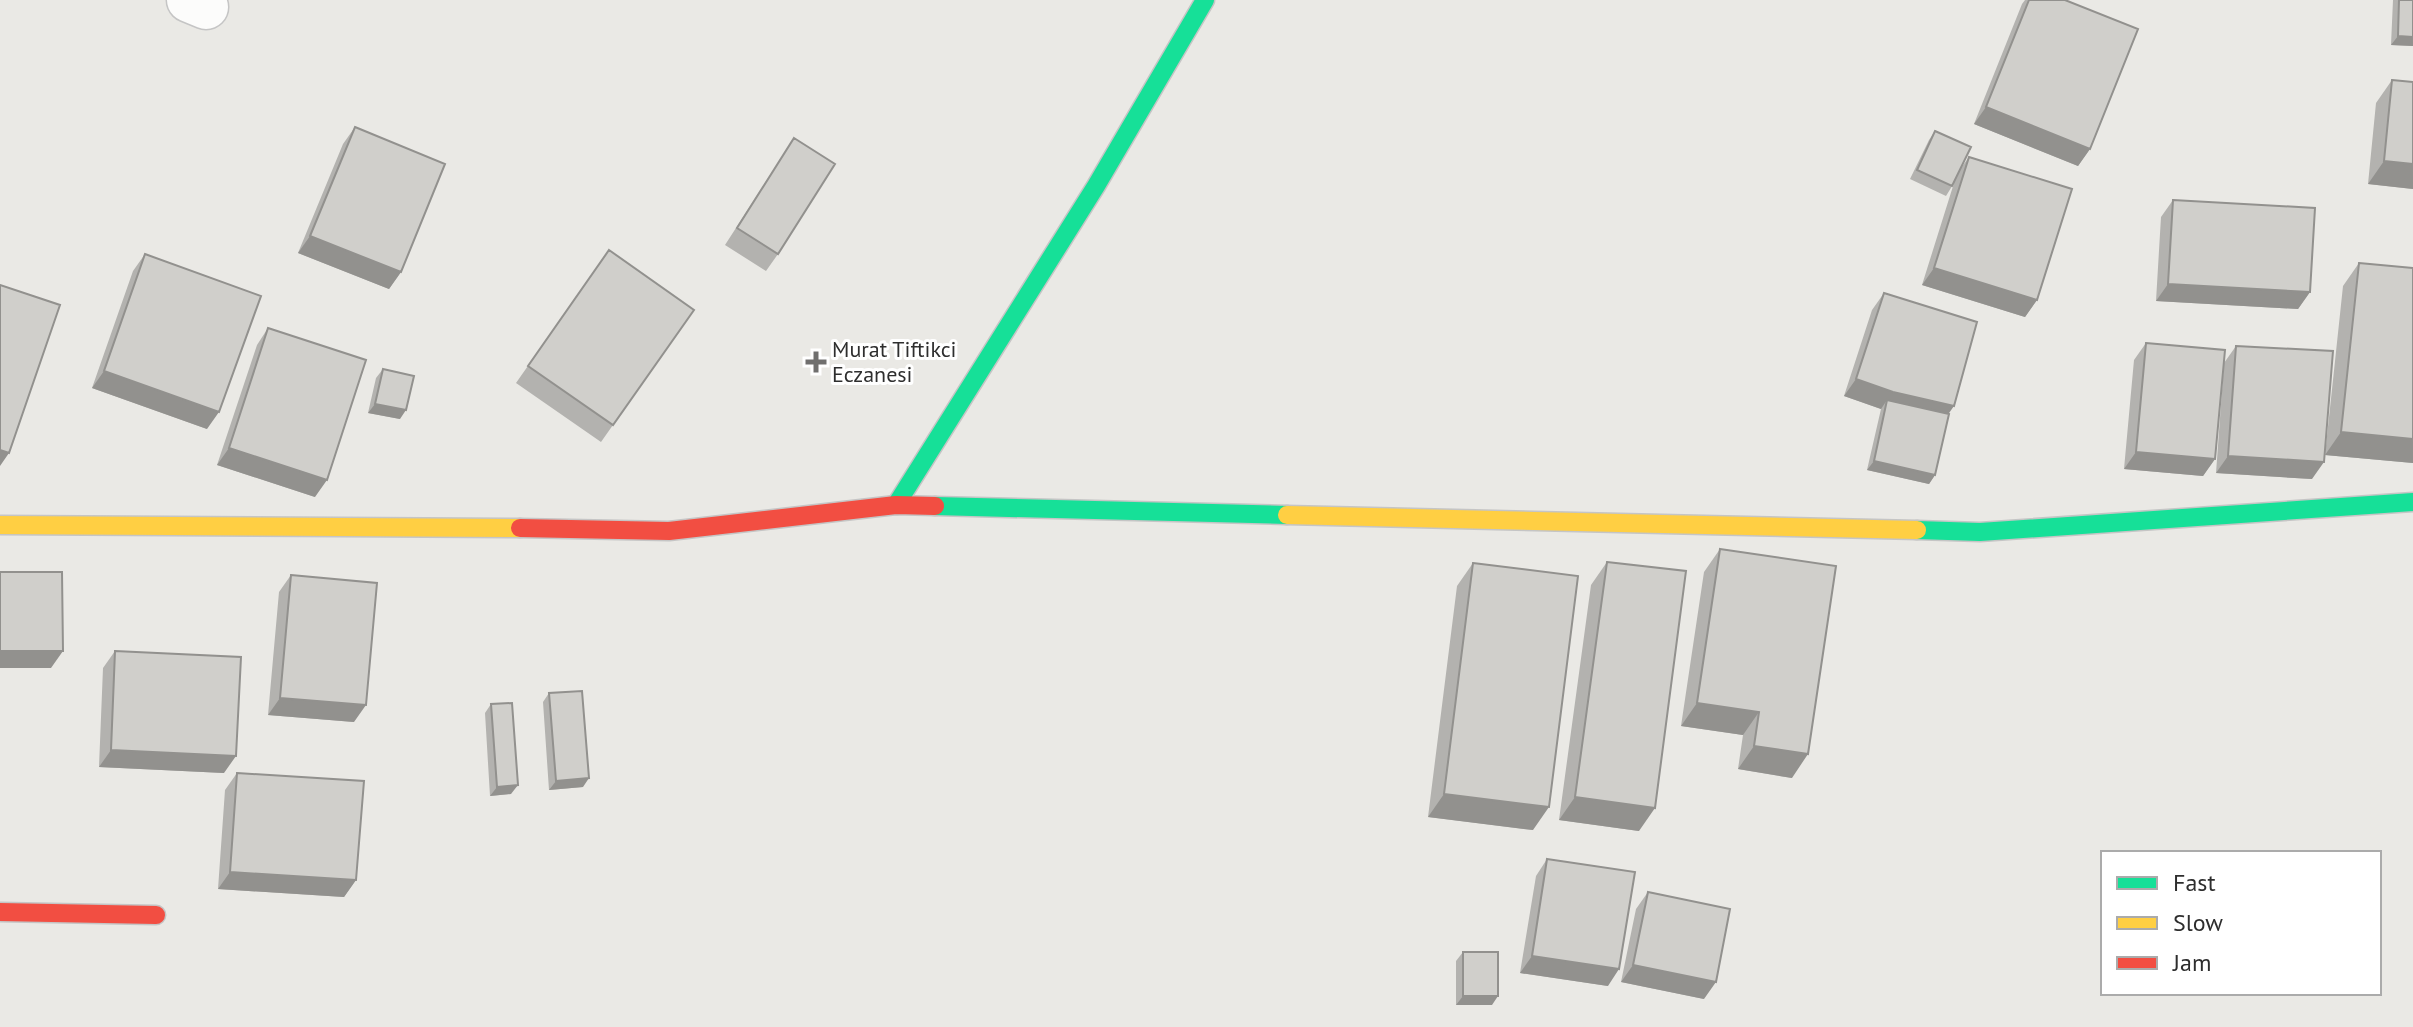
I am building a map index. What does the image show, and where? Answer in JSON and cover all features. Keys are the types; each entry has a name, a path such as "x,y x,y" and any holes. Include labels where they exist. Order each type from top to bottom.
{"street":[{"path":"896,505 1096,186 1205,0"},
{"path":"0,525 418,526 669,531 896,505 1980,532 2413,502"},
{"path":"0,912 156,915"}],"building":[{"path":"2029,0 2065,0 2138,29 2090,149 1986,107"},
{"path":"2399,0 2413,0 2413,37 2398,36"},
{"path":"2392,80 2413,82 2413,164 2384,161"},
{"path":"355,127 445,164 401,272 310,236"},
{"path":"1935,131 1971,147 1952,186 1917,170"},
{"path":"794,138 835,164 778,254 737,228"},
{"path":"1969,157 2072,189 2037,300 1934,268"},
{"path":"2173,200 2315,208 2310,292 2168,284"},
{"path":"609,250 694,310 613,425 528,366"},
{"path":"145,254 261,296 219,412 104,371"},
{"path":"2359,263 2413,268 2413,439 2341,432"},
{"path":"0,285 60,305 9,453 0,450"},
{"path":"1884,293 1977,322 1954,406 1893,392 1856,379"},
{"path":"268,328 366,360 327,480 229,448"},
{"path":"2146,343 2225,350 2215,459 2136,452"},
{"path":"2236,346 2333,351 2324,462 2228,456"},
{"path":"383,369 414,376 406,410 375,404"},
{"path":"1887,400 1949,414 1935,475 1874,461"},
{"path":"1720,549 1836,566 1808,754 1754,746 1759,712 1697,703"},
{"path":"1607,562 1686,571 1655,808 1575,797"},
{"path":"1473,563 1578,576 1549,807 1444,794"},
{"path":"0,572 62,572 63,651 0,651"},
{"path":"291,575 377,583 366,705 280,698"},
{"path":"115,651 241,657 236,756 111,750"},
{"path":"582,691 589,778 556,781 549,693"},
{"path":"512,703 518,785 497,787 491,704"},
{"path":"237,773 364,781 356,880 230,872"},
{"path":"1547,859 1635,872 1619,969 1532,956"},
{"path":"1648,892 1730,909 1716,982 1633,965"},
{"path":"1463,952 1498,952 1498,996 1463,996"}],"traffic: fast":[{"path":"896,505 1096,186 1205,0"},
{"path":"1917,530 1980,532 2413,502"},
{"path":"935,506 1287,515"}],"traffic: slow":[{"path":"1287,515 1917,530"},
{"path":"0,525 520,528"}],"traffic: jam":[{"path":"520,528 669,531 896,505 935,506"},
{"path":"0,912 156,915"}],"place":[{"name":"Murat Tiftikci Eczanesi","path":"816,362"}]}
